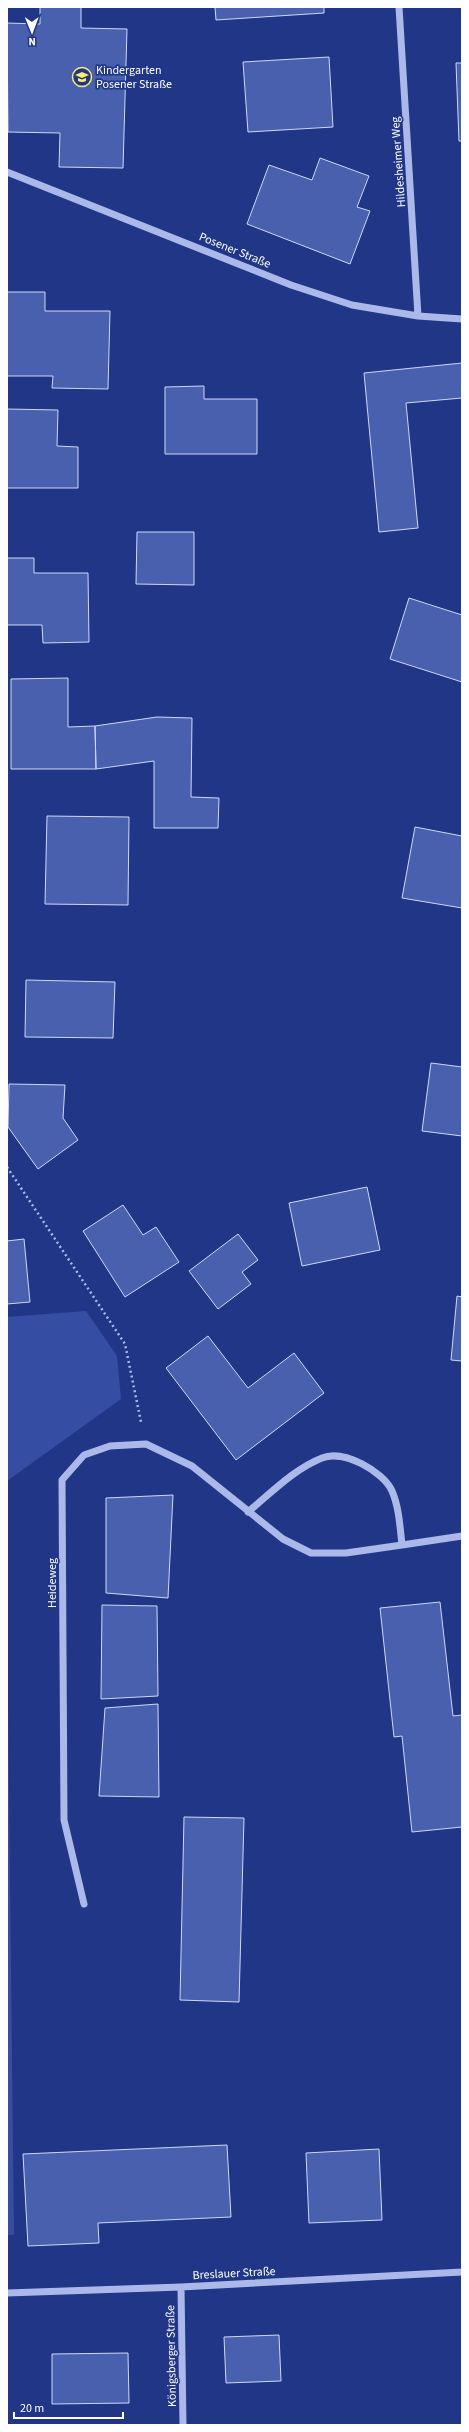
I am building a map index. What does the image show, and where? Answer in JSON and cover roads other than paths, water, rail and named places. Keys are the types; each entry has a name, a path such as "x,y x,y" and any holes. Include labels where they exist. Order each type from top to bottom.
{"street":[{"name":"Hildesheimer Weg","path":"399,7 418,316"},
{"name":"Posener Straße","path":"7,172 291,285 352,305 418,316 462,318"},
{"name":"Heideweg","path":"84,1904 64,1820 62,1480 84,1455 110,1446 146,1444 192,1466 283,1539 311,1553 346,1553 462,1536"},
{"path":"248,1512 299,1470 324,1457 350,1458 375,1471 392,1489 397,1505 402,1545"},
{"name":"Breslauer Straße","path":"7,2293 181,2287 462,2272"},
{"name":"Königsberger Straße","path":"181,2287 183,2425"}],"place":[{"name":"Kindergarten Posener Straße","path":"82,77"}]}
